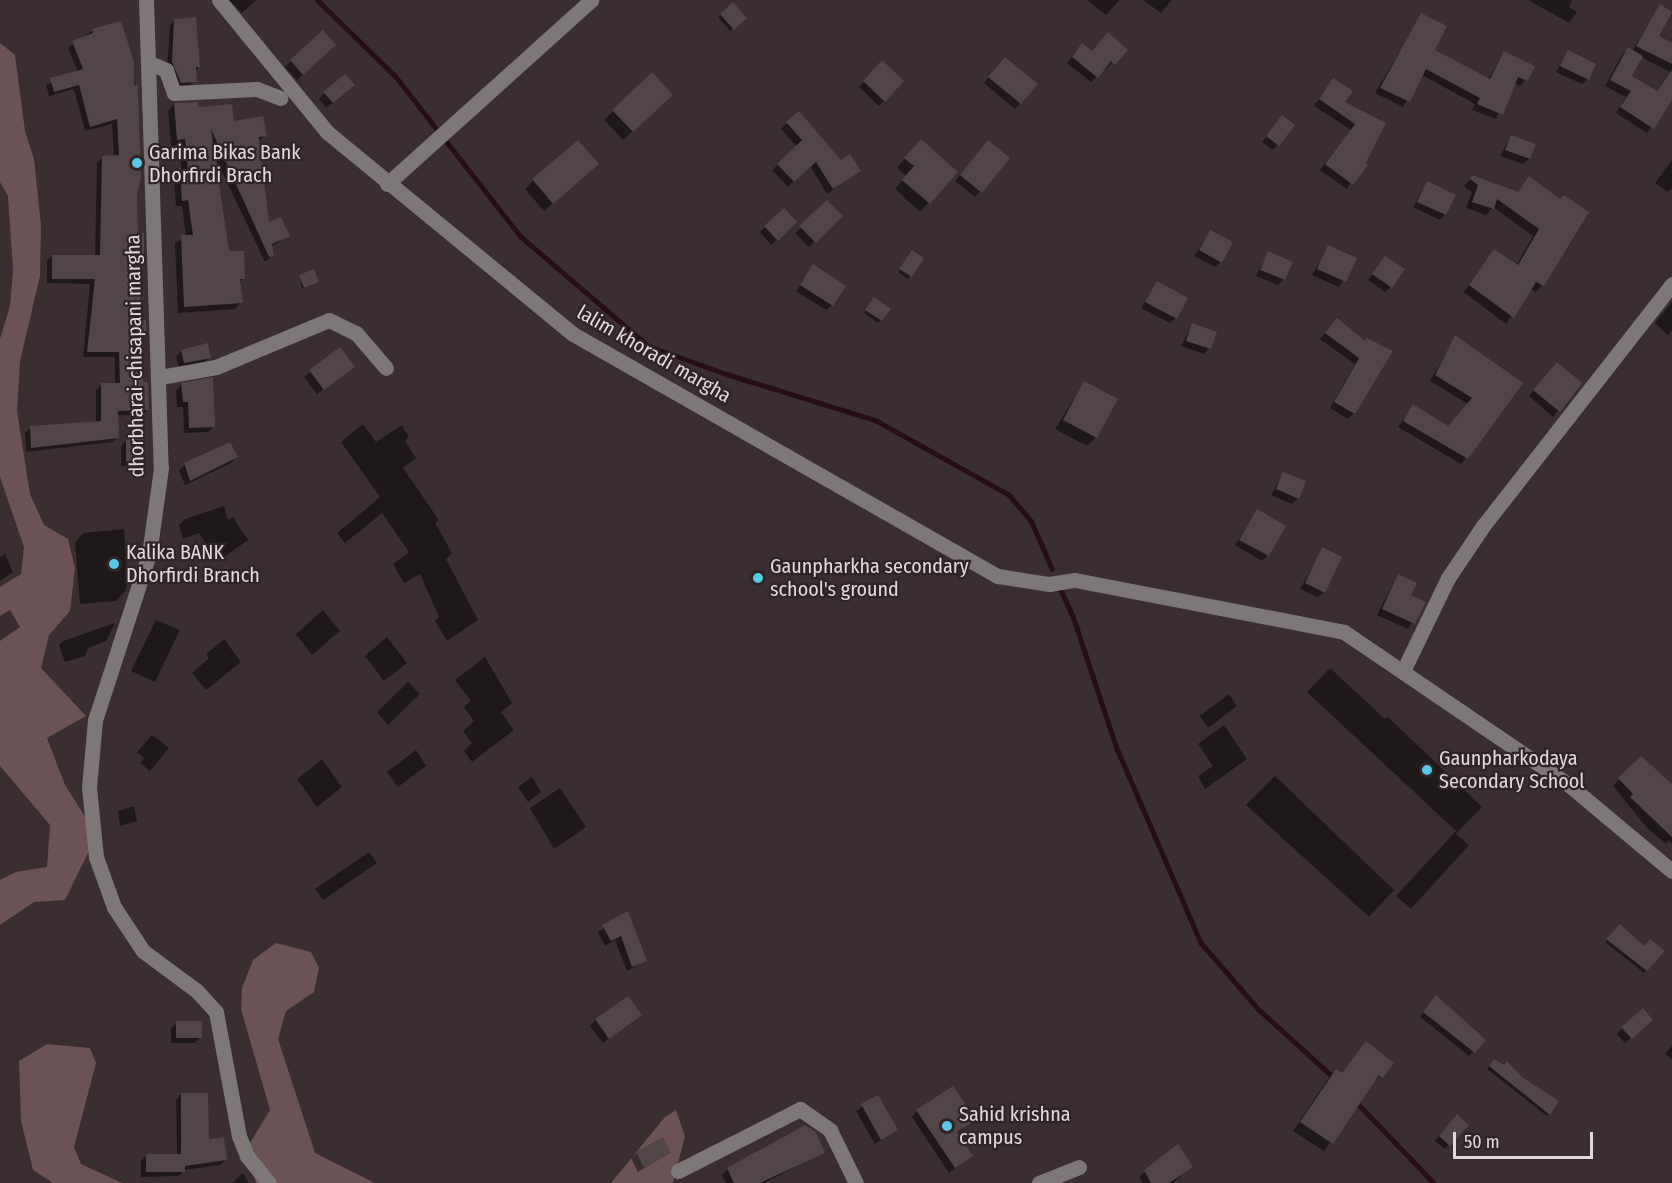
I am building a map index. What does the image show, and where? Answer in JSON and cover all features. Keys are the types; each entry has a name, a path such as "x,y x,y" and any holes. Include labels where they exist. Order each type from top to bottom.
{"street":[{"name":"dhorbharai-chisapani margha","path":"146,0 160,377 160,468 149,554 95,720 89,787 96,857 114,908 143,951 196,991 216,1012 239,1136 247,1156 269,1183"},
{"name":"lalim khoradi margha","path":"219,0 327,132 387,184 573,334 998,576 1049,584 1075,580 1344,632 1569,785 1672,871"},
{"path":"387,184 591,0"},
{"path":"148,62 166,70 174,93 257,89 280,98"},
{"path":"1403,671 1448,578 1483,526 1672,284"},
{"path":"160,377 216,367 330,320 356,333 386,368"},
{"path":"678,1171 800,1109 830,1130 856,1183"},
{"path":"1039,1183 1079,1167"}],"shaded area":[{"path":"0,43 15,55 25,131 34,159 41,225 40,276 20,361 17,411 30,494 44,525 68,539 75,568 70,611 49,635 41,668 86,716 47,738 65,785 89,823 91,847 65,900 34,902 0,925 0,880 16,872 47,867 50,825 0,766 0,587 21,574 24,547 0,477 0,339 10,306 13,270 8,196 0,182"},
{"path":"276,943 311,952 319,968 314,992 286,1011 278,1039 315,1153 375,1183 256,1183 247,1148 270,1110 241,1009 242,988 253,960"},
{"path":"47,1044 90,1048 96,1063 74,1147 81,1164 122,1183 53,1183 33,1170 21,1121 19,1061"},
{"path":"676,1110 685,1136 673,1183 611,1183 665,1117"}],"building":[{"path":"733,2 747,18 734,30 720,14"},
{"path":"1660,4 1672,12 1659,36 1672,43 1672,64 1636,46"},
{"path":"1421,13 1447,26 1435,50 1490,79 1504,51 1535,66 1528,81 1518,77 1503,115 1477,104 1480,98 1426,69 1410,102 1380,88"},
{"path":"196,17 200,67 196,67 197,82 181,83 172,62 174,19"},
{"path":"121,21 134,62 134,85 138,85 141,177 137,195 138,233 144,233 144,255 138,320 146,320 147,338 141,339 143,382 148,382 149,410 118,411 119,438 31,448 30,426 101,421 101,383 120,383 119,352 87,352 95,279 52,279 52,255 100,255 102,156 119,155 117,119 90,127 79,85 54,92 50,78 83,69 72,41 93,33 92,29"},
{"path":"323,30 336,45 303,75 290,60"},
{"path":"1108,32 1128,50 1115,65 1111,61 1098,78 1072,57 1082,43 1092,51"},
{"path":"1628,47 1643,56 1632,76 1657,91 1672,70 1672,100 1654,129 1620,107 1631,91 1610,80"},
{"path":"1568,50 1596,64 1589,80 1560,66"},
{"path":"1005,57 1038,84 1021,104 988,77"},
{"path":"882,60 904,81 885,102 863,81"},
{"path":"652,72 673,95 633,132 612,110"},
{"path":"345,74 355,85 333,103 323,92"},
{"path":"1333,78 1353,91 1345,102 1386,123 1366,163 1368,165 1353,185 1325,164 1355,124 1319,99"},
{"path":"198,102 198,107 232,104 234,121 263,116 267,136 259,137 269,222 281,217 290,236 272,244 274,256 269,257 211,129 229,251 244,251 245,279 240,279 243,303 184,307 181,235 193,235 188,200 182,201 180,172 188,171 185,139 177,140 174,103"},
{"path":"799,111 841,160 850,154 861,171 833,189 816,162 794,182 777,164 802,140 786,122"},
{"path":"1282,115 1295,125 1279,146 1266,136"},
{"path":"1511,135 1536,144 1530,159 1505,150"},
{"path":"921,139 958,172 930,204 902,180 914,166 904,158"},
{"path":"578,140 599,164 553,204 532,179"},
{"path":"988,140 1010,158 982,193 960,175"},
{"path":"1472,175 1518,192 1529,176 1560,199 1564,195 1589,212 1544,286 1536,282 1514,318 1469,285 1494,249 1518,265 1539,229 1497,199 1494,209 1472,202 1478,185 1470,179"},
{"path":"1427,181 1456,195 1446,215 1417,202"},
{"path":"827,200 843,216 816,243 799,226"},
{"path":"784,208 797,222 778,241 764,226"},
{"path":"1210,230 1233,242 1222,263 1199,250"},
{"path":"1328,245 1357,258 1346,282 1317,269"},
{"path":"912,250 924,258 912,277 899,269"},
{"path":"1268,251 1293,262 1285,280 1260,270"},
{"path":"1385,256 1405,269 1392,288 1372,274"},
{"path":"813,264 846,286 833,306 800,285"},
{"path":"314,269 319,282 304,288 299,275"},
{"path":"1157,281 1188,298 1177,319 1145,302"},
{"path":"874,297 891,309 882,321 865,310"},
{"path":"1337,318 1365,341 1367,338 1393,351 1355,414 1334,402 1359,358 1325,333"},
{"path":"1192,323 1217,332 1211,349 1186,341"},
{"path":"1455,335 1523,383 1468,459 1403,421 1413,404 1448,426 1472,398 1435,375"},
{"path":"208,343 211,358 184,363 181,350"},
{"path":"340,347 355,367 324,390 309,370"},
{"path":"1557,362 1582,383 1560,412 1533,390"},
{"path":"213,377 215,427 189,428 188,402 183,402 181,383"},
{"path":"1084,381 1118,399 1097,438 1063,420"},
{"path":"126,438 144,439 143,461 126,461"},
{"path":"230,442 238,457 190,481 184,463"},
{"path":"1283,472 1306,481 1299,499 1276,489"},
{"path":"1257,509 1286,526 1269,556 1239,540"},
{"path":"1322,547 1342,557 1325,593 1305,583"},
{"path":"1398,574 1417,583 1411,595 1426,602 1415,624 1382,609"},
{"path":"1641,756 1672,784 1672,837 1630,797 1633,794 1618,778"},
{"path":"628,911 647,961 632,967 621,936 611,941 602,925"},
{"path":"1620,924 1644,946 1650,939 1665,951 1647,971 1606,939"},
{"path":"1436,995 1486,1040 1475,1053 1423,1012"},
{"path":"628,996 642,1015 609,1039 595,1019"},
{"path":"1643,1008 1653,1020 1632,1039 1621,1027"},
{"path":"176,1021 202,1021 202,1038 176,1038"},
{"path":"1366,1041 1394,1063 1383,1078 1379,1075 1333,1144 1300,1122 1336,1069 1342,1073"},
{"path":"1494,1059 1504,1065 1507,1061 1522,1077 1559,1101 1550,1115 1489,1066"},
{"name":"Sahid krishna campus","path":"953,1086 976,1120 957,1132 973,1156 955,1168 916,1110"},
{"path":"181,1093 208,1093 209,1139 224,1137 227,1160 185,1166 185,1172 146,1172 146,1154 181,1154"},
{"path":"878,1095 898,1130 881,1140 861,1104"},
{"path":"1457,1114 1469,1125 1450,1146 1439,1136"},
{"path":"805,1125 816,1132 825,1153 760,1183 734,1183 727,1168"},
{"path":"663,1137 671,1153 644,1168 636,1152"},
{"path":"1178,1144 1193,1167 1169,1183 1151,1183 1144,1170"}],"waterway":[{"path":"317,0 395,76 521,237 648,346 726,374 875,420 1009,495 1031,521 1052,569"},
{"path":"1060,589 1073,617 1116,747 1201,943 1258,1009 1336,1080"},
{"path":"1354,1100 1433,1182"}],"place":[{"name":"Garima Bikas Bank Dhorfirdi Brach","path":"137,163"},
{"name":"Kalika BANK Dhorfirdi Branch","path":"114,564"},
{"name":"Gaunpharkha secondary school's ground","path":"758,578"},
{"name":"Gaunpharkodaya Secondary School","path":"1427,770"},
{"name":"Sahid krishna campus","path":"947,1126"}]}
